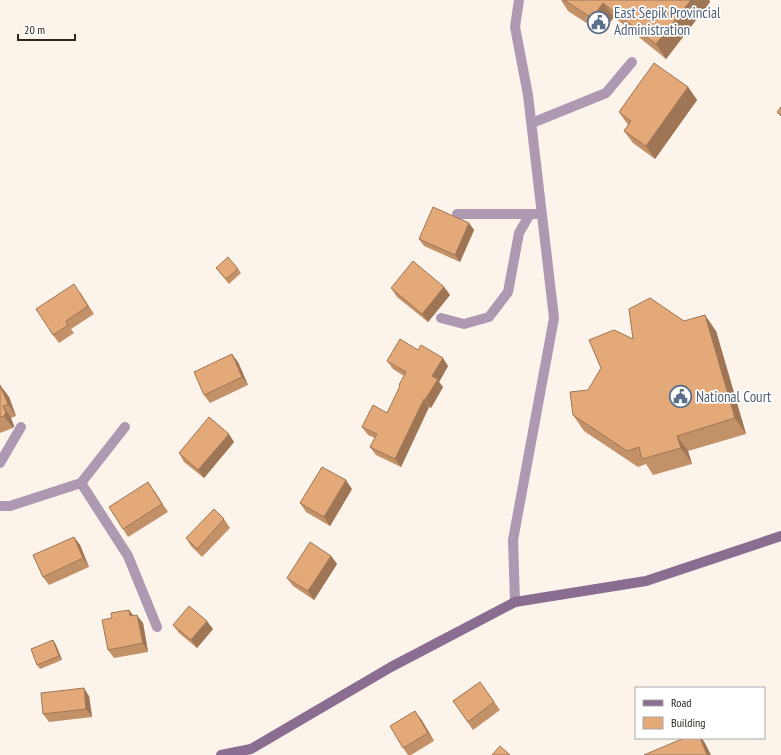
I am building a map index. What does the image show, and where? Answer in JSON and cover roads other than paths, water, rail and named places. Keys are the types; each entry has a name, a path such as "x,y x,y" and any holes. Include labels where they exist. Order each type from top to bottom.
{"street":[{"path":"515,602 513,540 554,318 532,123 515,27 519,0"},
{"path":"532,123 606,93 632,62"},
{"path":"457,214 542,214"},
{"path":"441,318 464,324 489,317 508,292 519,233 530,214"},
{"path":"0,463 21,427"},
{"path":"0,506 10,506 81,483 125,427"},
{"path":"81,483 128,556 157,627"},
{"path":"221,755 249,752 391,667 515,602 646,581 781,536"}],"place":[{"name":"East Sepik Provincial Administration","path":"598,22"},
{"name":"National Court","path":"681,397"}]}
